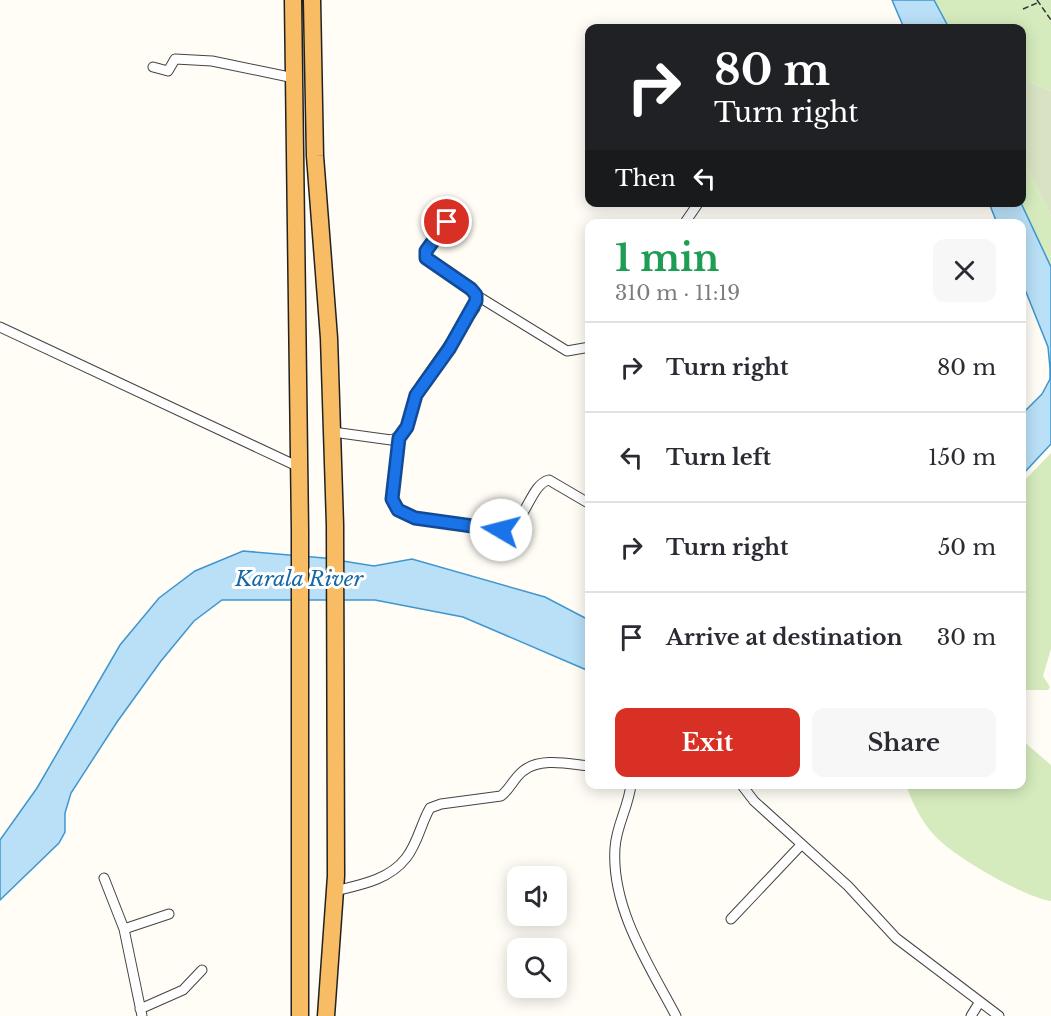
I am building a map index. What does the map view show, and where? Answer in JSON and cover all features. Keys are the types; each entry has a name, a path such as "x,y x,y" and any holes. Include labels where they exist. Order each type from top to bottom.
{"highway":[{"path":"293,0 301,663 300,1016"},
{"path":"312,0 315,156 329,338 335,525 335,891 326,1016"}],"street":[{"path":"153,67 168,71 176,59 212,61 294,78"},
{"path":"447,222 426,251 426,258 476,295 567,351 585,348"},
{"path":"476,295 474,308 422,385 407,427 399,438 392,499 398,510 415,518 508,529 521,518 540,485 549,480 585,501"},
{"path":"0,327 299,467"},
{"path":"333,432 391,440 399,438"},
{"path":"335,891 380,878 398,865 406,858 430,808 441,804 501,796 523,770 534,765 551,763 585,766"},
{"path":"630,789 615,845 619,896 640,949 676,1016"},
{"path":"745,789 754,801 860,898 897,938 979,1003 999,1016"},
{"path":"731,920 801,845"},
{"path":"104,878 124,929 141,1013 183,990 202,970"},
{"path":"124,929 169,914"},
{"path":"971,1016 979,1003"}],"path":[{"path":"1023,9 1038,1 1051,21"}],"green space":[{"path":"934,0 1051,0 1051,91 1026,81 1026,24 947,24"},
{"path":"1026,81 1051,91 1051,216 1026,165"},
{"path":"1026,165 1051,216 1051,267 1023,207 1026,207"},
{"path":"1051,453 1051,649 1043,676 1050,687 1048,690 1026,690 1026,479"},
{"path":"1026,743 1051,765 1051,901 1007,884 958,855 935,836 915,806 908,789 1026,789"}],"water":[{"path":"892,0 934,0 947,24 902,24"},
{"path":"991,207 1023,207 1051,267 1051,444 1026,471 1026,410 1042,394 1050,379 1048,347 1026,292 1026,219 995,219"},
{"name":"Karala River","path":"243,551 324,558 374,566 412,559 545,597 585,618 585,669 463,617 375,600 222,600 194,621 161,661 117,722 71,793 65,813 65,832 59,843 0,900 0,840 37,788 120,645 159,598 195,571"}],"route":[{"path":"447,222 426,251 426,258 471,289 476,295 476,301 449,349 416,395 407,427 399,438 392,499 398,510 415,518 501,530"}]}
